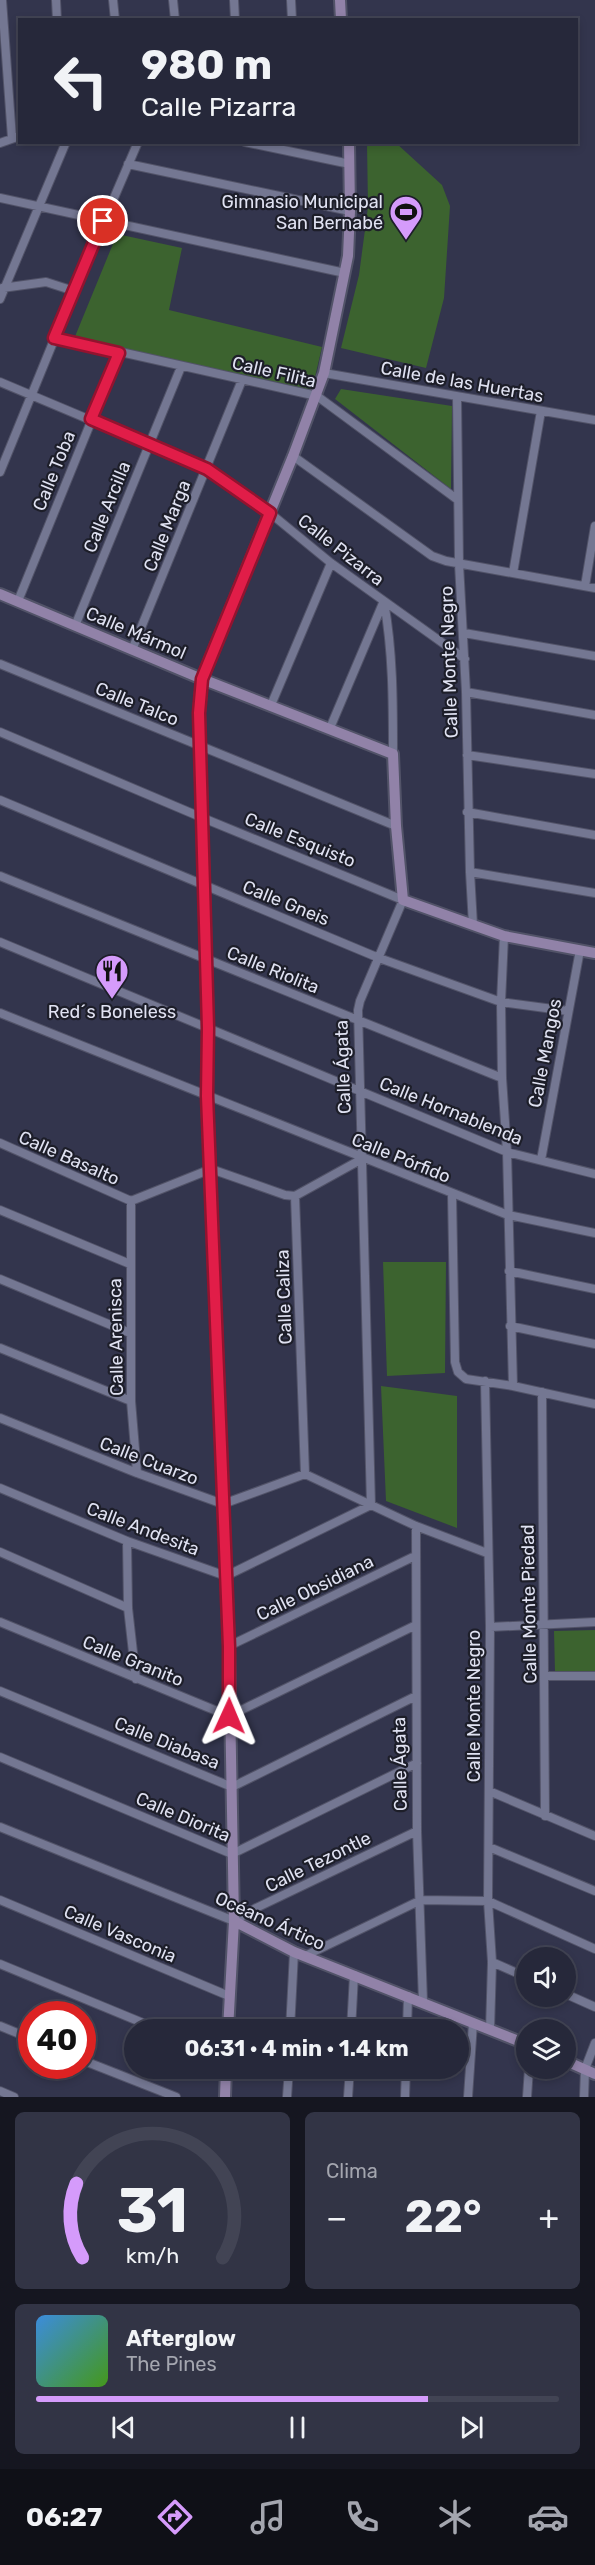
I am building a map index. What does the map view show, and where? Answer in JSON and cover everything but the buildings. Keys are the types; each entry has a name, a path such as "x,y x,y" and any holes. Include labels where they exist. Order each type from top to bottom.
{"street":[{"path":"0,143 16,137 2,0"},
{"path":"56,0 57,18"},
{"path":"113,0 115,18"},
{"path":"173,0 175,18"},
{"path":"234,0 235,18"},
{"path":"291,0 292,18"},
{"path":"340,0 342,18"},
{"path":"0,299 2,288 40,207 65,144"},
{"path":"0,472 54,338 137,144"},
{"path":"255,144 350,164"},
{"path":"228,2019 234,1921 232,1786 229,1647 207,1096 205,886 199,746 202,679 317,396 324,373 345,273 350,210 349,144"},
{"path":"128,164 350,210"},
{"path":"0,198 345,273"},
{"path":"2,288 46,282 74,291"},
{"name":"Calle Filita","path":"54,338 317,396 458,500"},
{"name":"Calle Toba","path":"18,601 119,353"},
{"name":"Calle Arcilla","path":"75,626 181,367"},
{"name":"Calle de las Huertas","path":"324,373 595,420"},
{"name":"Calle Marga","path":"132,650 242,380"},
{"name":"Calle Pizarra","path":"0,382 207,469 270,513 331,563 465,659"},
{"name":"Calle Monte Negro","path":"457,397 459,564 465,659 467,812 474,925"},
{"path":"513,573 541,411"},
{"path":"293,456 432,556 459,564 595,588"},
{"path":"585,586 595,526"},
{"path":"271,705 331,563"},
{"name":"Calle Mármol","path":"0,594 202,679 393,754"},
{"path":"330,728 384,602"},
{"name":"Calle Ágata","path":"371,1505 362,1091 358,1021 360,1001 403,900 396,826 393,686 384,602"},
{"path":"464,633 595,656"},
{"name":"Calle Talco","path":"0,664 396,826"},
{"path":"466,692 595,715"},
{"name":"Calle Esquisto","path":"0,732 403,900 504,936 595,953"},
{"path":"467,754 595,774"},
{"name":"Calle Gneis","path":"0,800 378,958 501,1002 568,1011"},
{"path":"467,812 595,835"},
{"path":"470,872 595,893"},
{"name":"Calle Riolita","path":"0,876 502,1078"},
{"path":"504,936 501,1002 502,1078 507,1152 513,1386"},
{"name":"Calle Hornablenda","path":"0,942 507,1152 595,1173"},
{"name":"Calle Mangos","path":"541,1160 580,950"},
{"name":"Calle Pórfido","path":"0,1013 362,1159 508,1215 595,1233"},
{"name":"Calle Basalto","path":"0,1143 130,1201 211,1169"},
{"path":"211,1169 285,1195 295,1196 362,1159"},
{"path":"452,1194 455,1362 458,1372 466,1379 513,1386 595,1404"},
{"name":"Calle Caliza","path":"295,1196 305,1474"},
{"name":"Calle Arenisca","path":"130,1201 131,1401 136,1473"},
{"path":"0,1210 130,1264"},
{"path":"509,1270 595,1289"},
{"path":"0,1279 130,1333"},
{"path":"510,1326 595,1344"},
{"path":"0,1347 131,1401"},
{"name":"Calle Monte Negro","path":"485,1381 490,1627 488,1901 492,1962 490,2030"},
{"name":"Calle Monte Piedad","path":"542,1392 545,1816"},
{"name":"Calle Cuarzo","path":"0,1418 136,1473 223,1504"},
{"path":"223,1504 305,1474 416,1526 487,1553"},
{"name":"Calle Andesita","path":"0,1488 127,1541 226,1576"},
{"path":"226,1576 371,1505"},
{"name":"Calle Ágata","path":"416,1526 417,1831 423,2002"},
{"path":"127,1541 128,1608 136,1679"},
{"path":"0,1552 128,1608"},
{"name":"Calle Obsidiana","path":"229,1647 415,1556"},
{"name":"Calle Granito","path":"0,1622 229,1716"},
{"path":"490,1627 595,1622"},
{"path":"229,1716 416,1625"},
{"path":"545,1676 595,1676"},
{"name":"Calle Diabasa","path":"0,1691 232,1786 416,1696"},
{"name":"Calle Diorita","path":"0,1757 232,1854 417,1764"},
{"path":"489,1791 595,1836"},
{"name":"Océano Ártico","path":"0,1827 234,1921 299,1954 516,2040"},
{"name":"Calle Tezontle","path":"234,1921 256,1908 417,1831"},
{"path":"489,1847 595,1891"},
{"name":"Calle Vasconia","path":"0,1900 229,1996"},
{"path":"291,2019 299,1954 420,1900 488,1901 595,1949"},
{"path":"492,1962 516,1973"},
{"path":"0,1964 133,2019"},
{"path":"352,2019 354,1975"},
{"path":"407,2019 408,1996"},
{"path":"576,1998 595,2007"},
{"path":"468,2097 473,2023"},
{"path":"0,2026 18,2033"},
{"path":"584,2097 595,2043"},
{"path":"96,2066 176,2097"},
{"path":"576,2066 590,2072"},
{"path":"225,2097 226,2079"},
{"path":"287,2097 288,2079"},
{"path":"348,2097 349,2079"},
{"path":"405,2097 406,2079"},
{"path":"527,2097 528,2079"},
{"path":"0,2091 14,2097"}],"green space":[{"name":"Gimnasio Municipal San Bernabé","path":"367,144 397,144 442,185 450,206 444,298 426,368 341,348 359,275 368,207"},
{"path":"117,234 182,248 169,310 322,347 312,390 74,339"},
{"path":"341,389 452,406 451,489 335,399"},
{"path":"383,1262 446,1262 445,1373 387,1376"},
{"path":"381,1386 457,1396 457,1528 386,1501"},
{"path":"595,1630 595,1673 555,1672 554,1631"}],"place":[{"name":"Gimnasio Municipal San Bernabé","path":"406,241"},
{"name":"Red´s Boneless","path":"112,1000"}],"route":[{"path":"103,221 54,338 119,353 91,419 207,469 270,513 202,679 199,713 208,1028 207,1096 229,1647 229,1716"}]}
